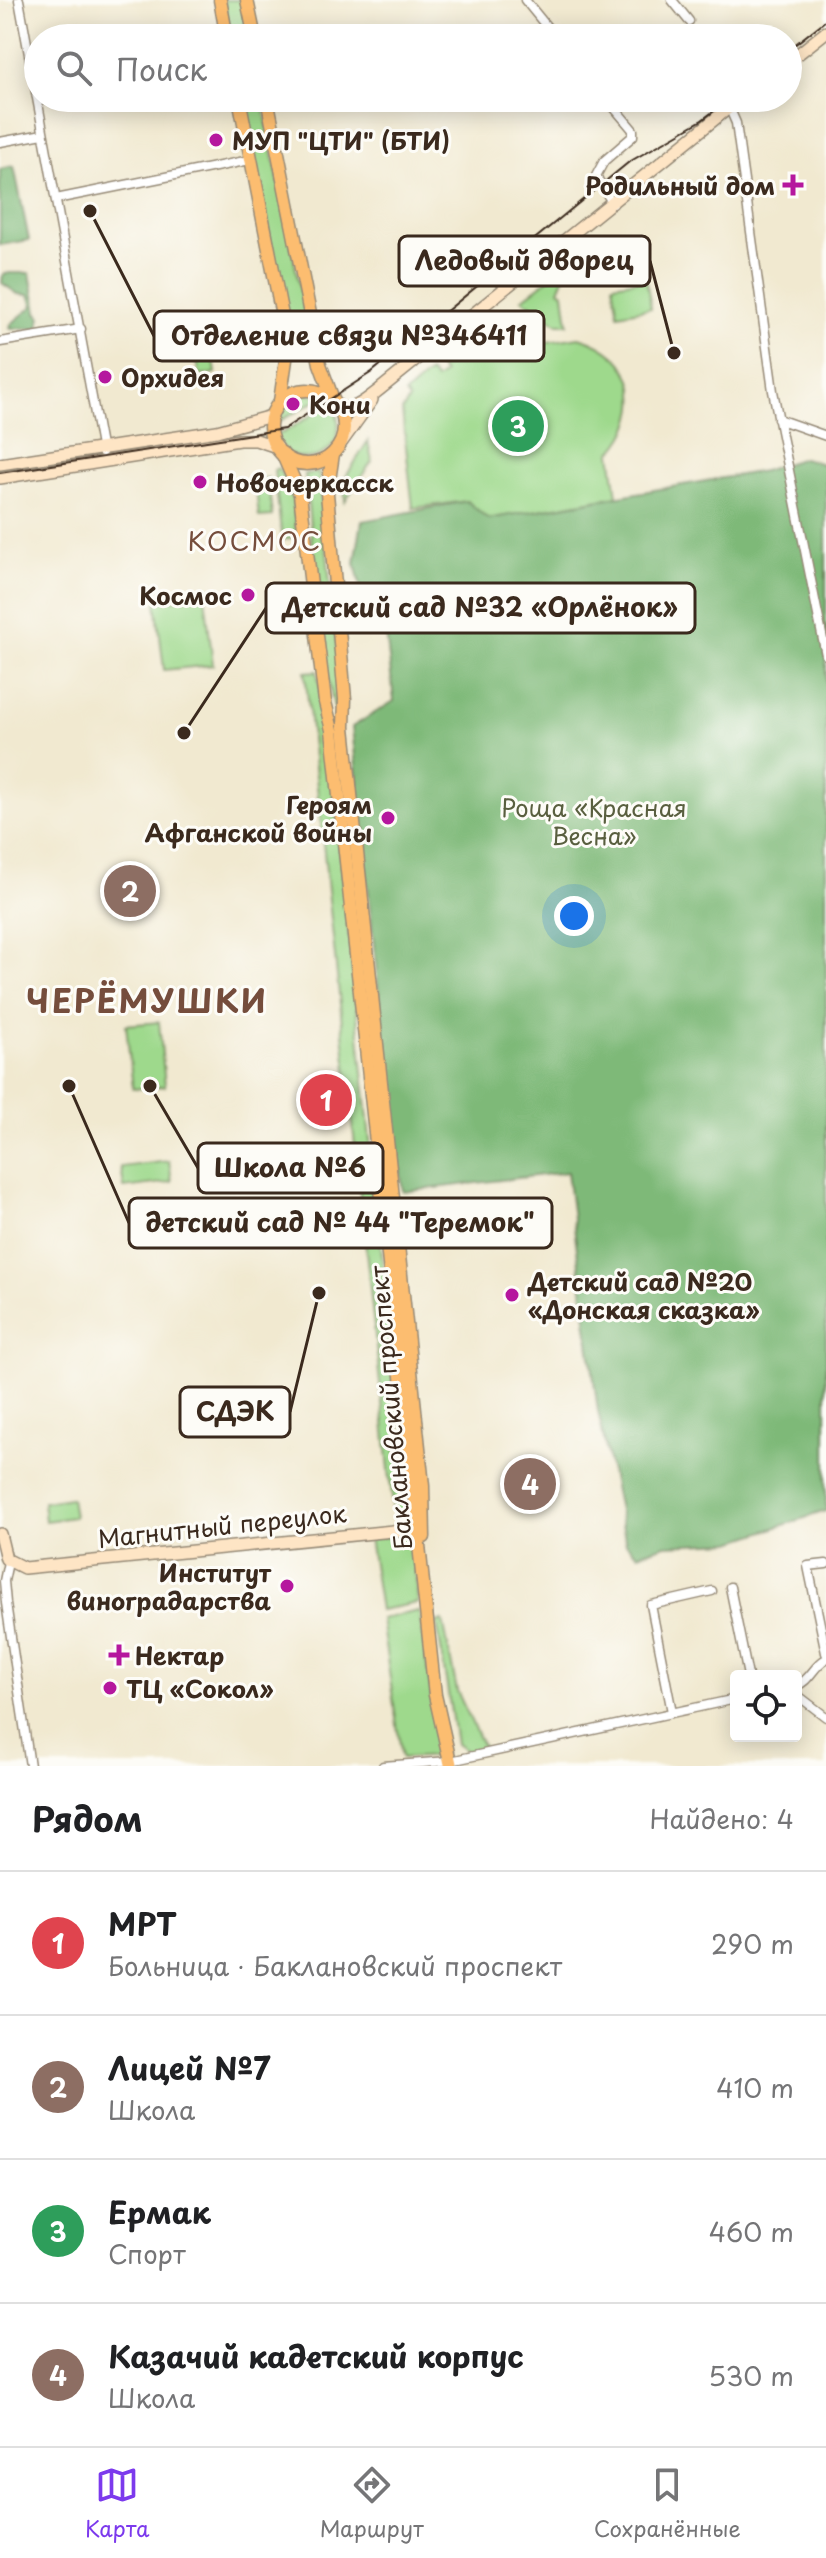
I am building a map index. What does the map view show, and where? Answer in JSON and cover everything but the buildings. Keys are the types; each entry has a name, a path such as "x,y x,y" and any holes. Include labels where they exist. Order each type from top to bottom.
{"main road":[{"path":"220,0 224,24"},
{"path":"247,0 252,24"},
{"path":"802,51 826,32"},
{"path":"241,112 288,346 280,401 271,416 270,431 279,450"},
{"path":"270,112 320,364 344,425 336,450"},
{"path":"280,401 306,390 319,392 348,409 358,405 613,204 723,112"},
{"path":"0,464 239,440 256,440 301,463 315,462 336,450 379,390"},
{"path":"0,478 242,426 271,416"},
{"name":"Баклановский проспект","path":"279,450 300,494 328,713 420,1528 435,1695 453,1763"},
{"name":"Баклановский проспект","path":"336,450 327,493 345,710 423,1486 420,1528"},
{"name":"Магнитный переулок","path":"8,1562 24,1568 420,1528"},
{"path":"0,1534 8,1562"}],"street":[{"path":"19,0 24,28"},
{"path":"525,0 545,24"},
{"path":"672,0 689,21"},
{"path":"39,112 103,454"},
{"path":"613,204 596,176 604,161 633,136 633,130 618,112"},
{"path":"731,112 736,123 778,419 781,463 826,655"},
{"path":"0,142 43,134"},
{"path":"56,199 250,160"},
{"path":"0,342 81,329"},
{"path":"778,419 826,436"},
{"path":"328,713 345,710"},
{"path":"8,1562 4,1581 6,1603 30,1766"},
{"path":"802,1684 826,1656 808,1566 826,1564"},
{"path":"730,1587 747,1670"},
{"path":"672,1712 651,1605 712,1591"},
{"path":"802,1699 826,1717"},
{"path":"389,1766 453,1763 730,1700"}],"green space":[{"path":"224,0 242,0 247,24 228,24"},
{"path":"246,112 265,112 309,335 289,339"},
{"path":"14,166 29,240 0,245 0,169"},
{"path":"570,263 559,290 564,293 568,324 558,324 522,299"},
{"path":"30,273 37,312 41,317 38,329 10,328 33,306 29,295 18,294 2,283 3,274"},
{"path":"646,279 651,308 618,314 613,284"},
{"path":"579,337 615,356 626,370 632,385 632,419 611,453 617,496 488,519 467,501 413,508 402,411 409,400 405,394 429,373 436,380 444,374 438,366 463,345 471,354"},
{"path":"211,342 216,373 200,376 194,344"},
{"path":"301,393 323,397 274,424 281,405"},
{"path":"331,403 338,427 331,447 323,454 312,457 287,453 274,434 283,433"},
{"path":"368,441 372,461 345,501 344,480"},
{"name":"Роща «Красная Весна»","path":"803,458 826,465 826,1511 732,1542 665,1545 638,1554 626,1543 598,1411 567,1172 403,1192 382,1025 352,727 394,701 386,633 368,618 355,563 362,521 467,501 488,519 763,471"},
{"path":"278,468 291,490 296,531 291,538 282,540 274,470"},
{"path":"319,473 342,703 334,708 322,648 305,474"},
{"path":"268,478 272,516 259,517 255,480"},
{"path":"205,596 213,665 164,670 156,602"},
{"path":"317,671 327,727 401,1438 395,1444 408,1491 408,1501 400,1516 393,1507 305,672"},
{"path":"159,1022 165,1086 133,1089 126,1025"},
{"path":"169,1161 172,1182 124,1188 121,1167"},
{"path":"71,1498 74,1517 45,1521 43,1502"},
{"path":"408,1535 413,1545 418,1603 380,1610 369,1538"},
{"path":"419,1611 440,1756 402,1758 381,1619"},
{"path":"443,1621 457,1691 484,1749 470,1754 456,1744 437,1623"}],"tram line":[{"path":"802,39 826,20"},
{"path":"0,473 284,429 372,372 629,162 713,112"}],"place":[{"name":"МУП \"ЦТИ\" (БТИ)","path":"216,140"},
{"name":"Родильный дом","path":"793,185"},
{"name":"Отделение связи №346411","path":"90,211"},
{"name":"Ледовый дворец","path":"674,353"},
{"name":"Орхидея","path":"105,377"},
{"name":"Кони","path":"293,404"},
{"name":"Ермак","path":"518,426"},
{"name":"Новочеркасск","path":"200,482"},
{"name":"Космос","path":"248,595"},
{"name":"Детский сад №32 «Орлёнок»","path":"184,733"},
{"name":"Героям Афганской войны","path":"388,818"},
{"name":"Лицей №7","path":"130,891"},
{"name":"детский сад № 44 \"Теремок\"","path":"69,1086"},
{"name":"Школа №6","path":"150,1086"},
{"name":"МРТ","path":"326,1100"},
{"name":"СДЭК","path":"319,1293"},
{"name":"Детский сад №20 «Донская сказка»","path":"512,1295"},
{"name":"Казачий кадетский корпус","path":"530,1484"},
{"name":"Институт виноградарства","path":"287,1586"},
{"name":"Нектар","path":"119,1655"},
{"name":"ТЦ «Сокол»","path":"110,1688"}],"district":[{"name":"КОСМОС","path":"255,540"},
{"name":"ЧЕРЁМУШКИ","path":"147,1000"}]}
